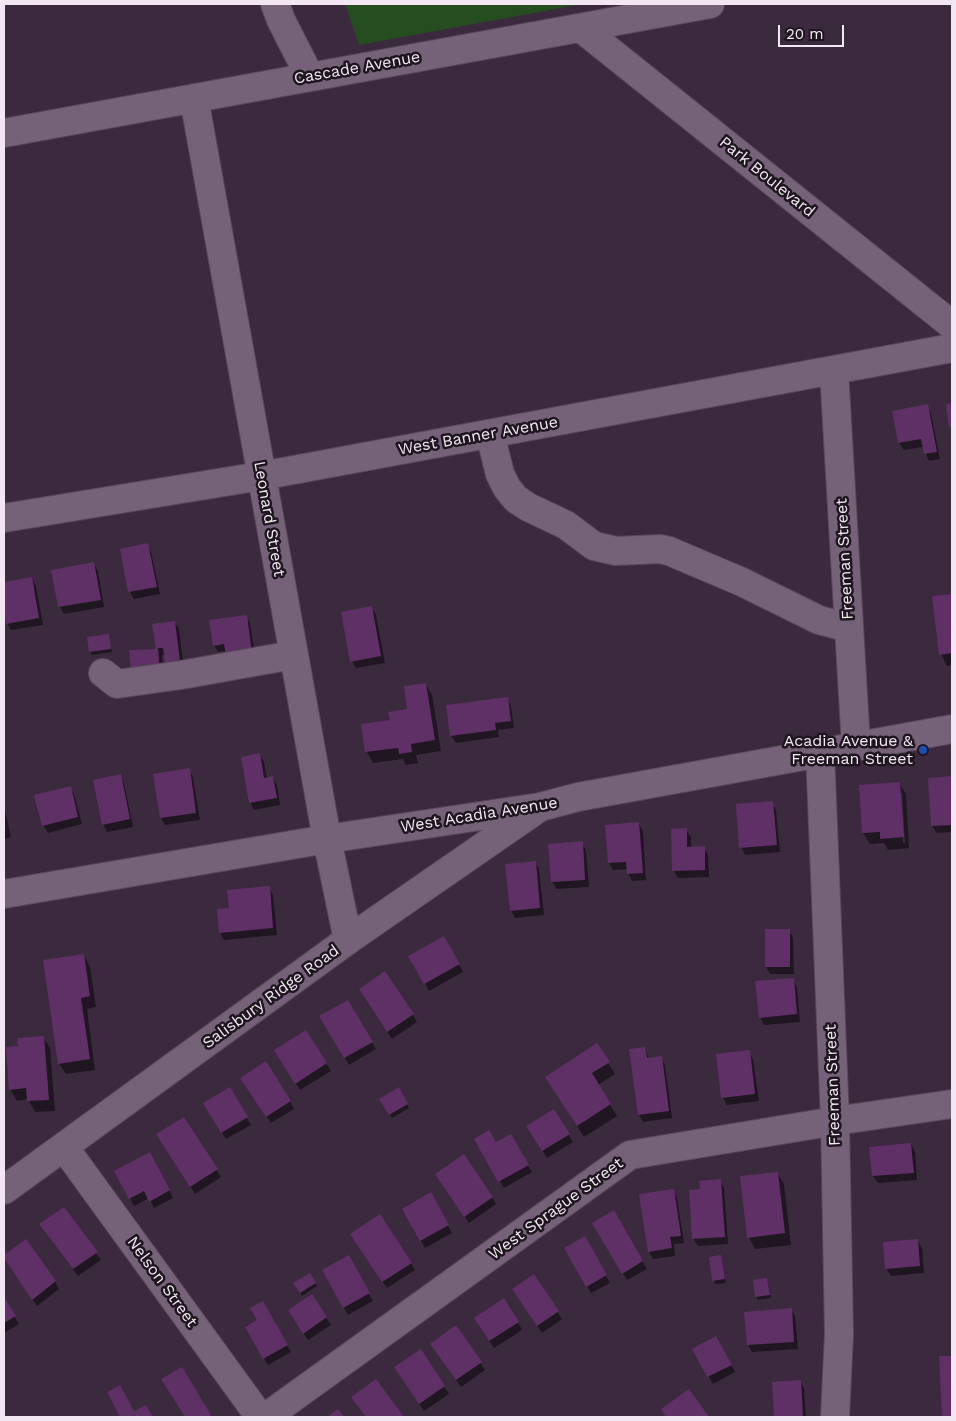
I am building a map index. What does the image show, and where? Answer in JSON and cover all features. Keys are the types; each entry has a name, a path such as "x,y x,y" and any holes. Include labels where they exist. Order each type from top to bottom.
{"street":[{"path":"275,4 281,20 310,76"},
{"name":"Cascade Avenue","path":"4,133 710,4"},
{"name":"Park Boulevard","path":"581,28 952,325"},
{"name":"Leonard Street","path":"194,98 293,655 348,940"},
{"name":"West Banner Avenue","path":"4,518 261,476 952,348"},
{"name":"Freeman Street","path":"834,371 856,746"},
{"path":"490,434 500,474 507,488 516,499 566,525 594,546 622,551 660,549 669,551 742,582 819,620 849,628"},
{"path":"103,673 117,684 181,675 293,655"},
{"name":"West Acadia Avenue","path":"4,894 327,839 540,807 578,797 952,729"},
{"name":"Freeman Street","path":"820,752 834,1122 839,1334 835,1417"},
{"name":"Salisbury Ridge Road","path":"4,1190 348,940 540,807"},
{"name":"West Sprague Street","path":"266,1417 630,1155 952,1104"},
{"name":"Nelson Street","path":"64,1147 260,1417"}],"green space":[{"path":"345,4 583,4 359,45"}],"building":[{"path":"952,403 952,427 949,427 946,404"},
{"path":"928,404 937,452 924,454 921,439 898,443 892,411"},
{"path":"148,543 157,587 128,592 120,549"},
{"path":"94,562 101,600 58,607 51,570"},
{"path":"32,577 39,618 6,624 4,582"},
{"path":"952,594 952,653 939,655 932,596"},
{"path":"372,606 381,656 350,662 341,612"},
{"path":"247,615 252,653 226,656 224,644 213,646 209,620"},
{"path":"175,621 181,669 166,671 163,648 158,648 160,672 131,674 129,650 156,649 152,624"},
{"path":"109,634 111,649 89,652 87,637"},
{"path":"426,683 435,740 411,744 412,752 399,754 398,748 365,752 361,724 390,720 388,712 407,709 404,686"},
{"path":"508,697 511,721 495,723 496,730 450,736 446,705"},
{"path":"260,753 264,778 273,776 277,798 249,803 241,757"},
{"path":"190,768 196,813 160,818 153,774"},
{"path":"121,774 130,819 102,825 93,780"},
{"path":"952,776 952,825 931,826 928,778"},
{"path":"900,782 904,837 880,839 880,832 862,833 859,785"},
{"path":"71,786 78,817 42,826 34,795"},
{"path":"773,801 777,845 739,848 736,804"},
{"path":"639,822 643,873 627,874 626,862 608,863 605,825"},
{"path":"687,828 687,847 705,846 705,870 672,871 671,829"},
{"path":"583,841 585,880 551,882 548,844"},
{"path":"536,861 540,908 510,911 505,864"},
{"path":"270,886 273,928 219,933 217,909 229,908 227,890"},
{"path":"765,929 790,929 790,967 765,967"},
{"path":"444,936 460,964 424,984 408,956"},
{"path":"84,954 90,996 81,998 90,1059 58,1064 43,960"},
{"path":"385,971 414,1014 387,1032 359,989"},
{"path":"794,978 797,1014 759,1018 755,981"},
{"path":"348,1000 373,1042 344,1058 319,1016"},
{"path":"306,1030 327,1063 295,1084 274,1050"},
{"path":"44,1036 49,1100 27,1101 26,1088 9,1090 6,1047 18,1046 17,1038"},
{"path":"597,1043 610,1062 592,1073 611,1104 577,1126 545,1077"},
{"path":"645,1047 647,1058 662,1056 669,1111 638,1115 629,1049"},
{"path":"750,1050 755,1094 721,1098 716,1054"},
{"path":"266,1061 291,1101 266,1117 240,1078"},
{"path":"230,1087 248,1117 221,1133 203,1103"},
{"path":"399,1087 408,1104 389,1115 379,1099"},
{"path":"554,1109 570,1134 542,1151 526,1126"},
{"path":"184,1117 218,1169 190,1187 156,1134"},
{"path":"489,1130 496,1142 511,1134 529,1165 498,1182 474,1139"},
{"path":"911,1143 914,1173 872,1176 869,1147"},
{"path":"150,1152 170,1190 149,1202 144,1191 129,1199 114,1171"},
{"path":"464,1154 493,1197 464,1217 435,1174"},
{"path":"778,1172 785,1233 747,1238 740,1176"},
{"path":"721,1179 725,1237 692,1239 689,1190 700,1189 699,1181"},
{"path":"674,1189 681,1236 670,1237 672,1248 648,1252 639,1194"},
{"path":"431,1192 449,1225 420,1241 402,1209"},
{"path":"64,1207 98,1252 73,1269 39,1224"},
{"path":"614,1210 643,1261 622,1274 592,1223"},
{"path":"380,1214 412,1263 382,1282 350,1234"},
{"path":"585,1236 607,1275 586,1287 564,1248"},
{"path":"26,1239 56,1281 32,1300 4,1258 4,1255"},
{"path":"918,1239 920,1266 885,1269 883,1242"},
{"path":"349,1255 370,1293 343,1308 322,1270"},
{"path":"721,1255 725,1279 712,1281 709,1257"},
{"path":"310,1273 316,1283 300,1293 293,1283"},
{"path":"534,1274 559,1311 537,1326 512,1289"},
{"path":"767,1278 770,1295 755,1297 753,1280"},
{"path":"312,1294 327,1317 303,1334 288,1310"},
{"path":"4,1297 16,1316 4,1323"},
{"path":"504,1298 519,1322 489,1341 474,1318"},
{"path":"263,1301 288,1345 263,1359 245,1327 257,1320 250,1308"},
{"path":"792,1308 794,1342 747,1345 744,1312"},
{"path":"456,1325 482,1362 456,1380 430,1344"},
{"path":"716,1336 732,1365 707,1377 692,1349"},
{"path":"421,1349 445,1386 419,1404 394,1367"},
{"path":"939,1356 952,1356 952,1417 942,1417"},
{"path":"182,1367 211,1415 208,1417 185,1417 161,1379"},
{"path":"376,1379 404,1417 366,1417 351,1397"},
{"path":"801,1380 803,1417 774,1417 772,1382"},
{"path":"120,1385 134,1411 146,1405 153,1417 120,1417 107,1392"},
{"path":"689,1389 709,1417 666,1417 661,1409"},
{"path":"338,1409 344,1417 327,1417"}],"place":[{"name":"Acadia Avenue & Freeman Street","path":"923,750"}]}
